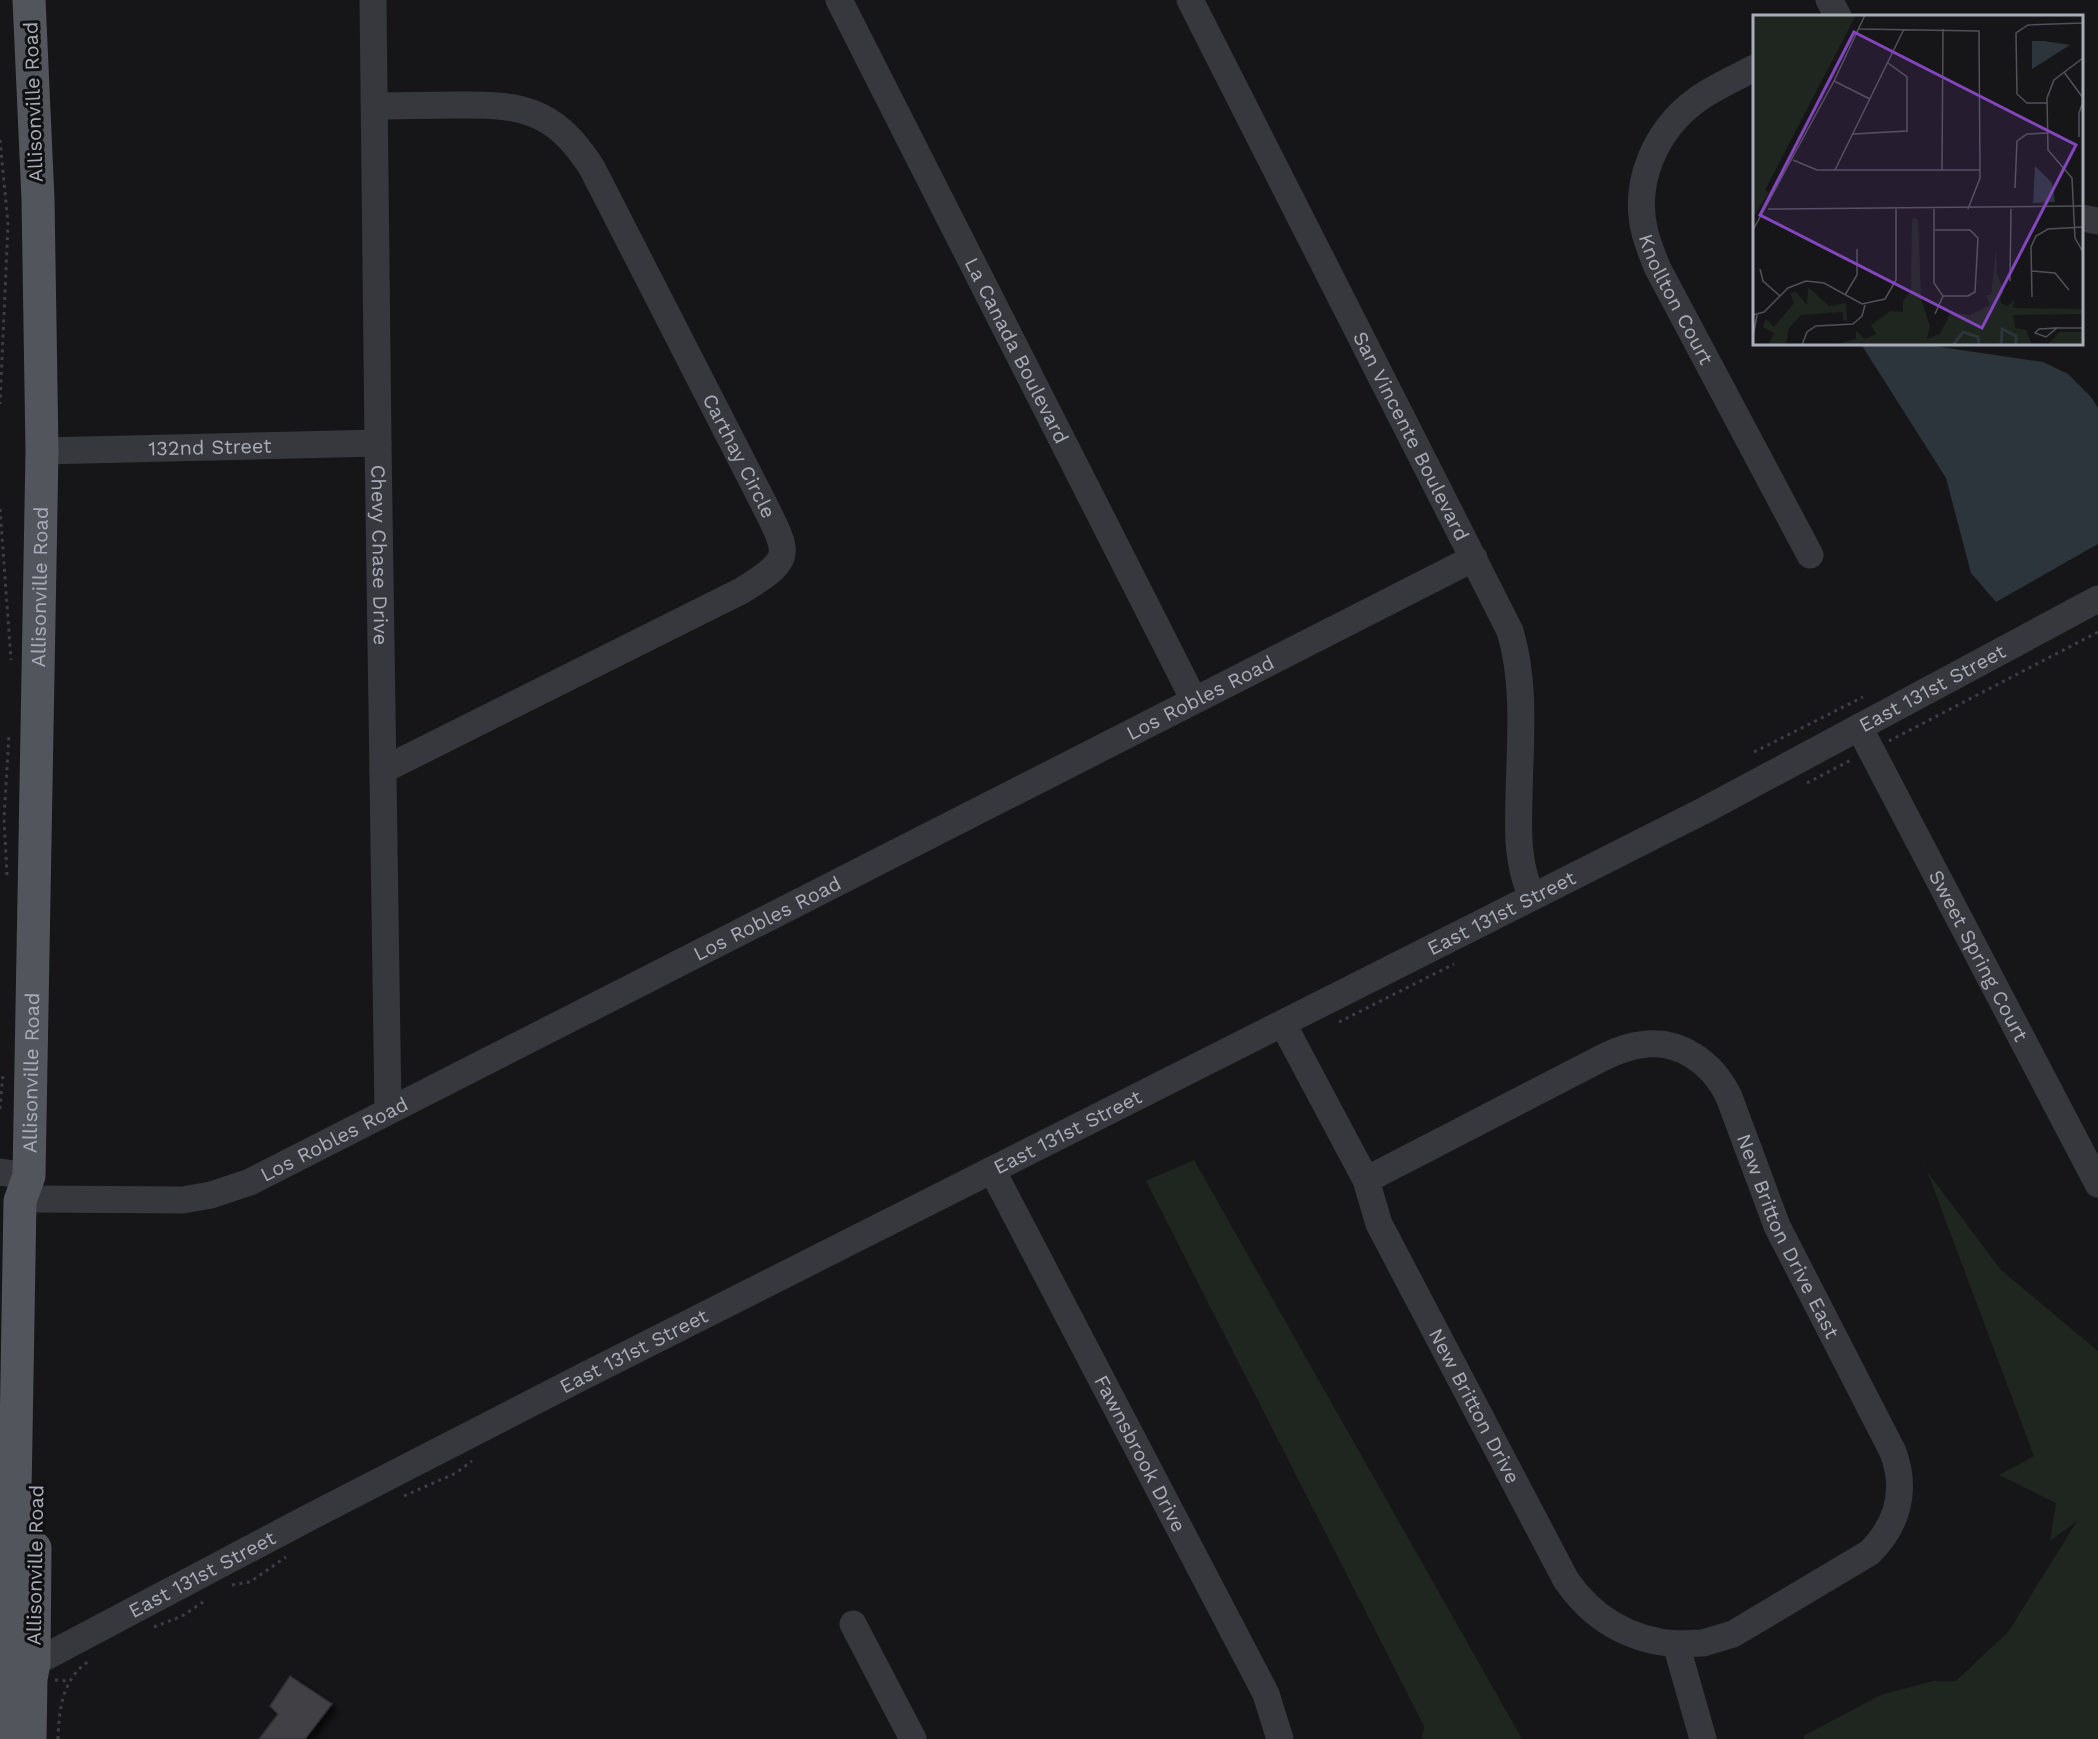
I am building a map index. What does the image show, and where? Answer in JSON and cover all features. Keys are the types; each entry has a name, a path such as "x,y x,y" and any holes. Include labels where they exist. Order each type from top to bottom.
{"main road":[{"name":"Allisonville Road","path":"4,1739 14,1663 22,1183 42,451 38,199 29,0"},
{"name":"Allisonville Road","path":"14,1663 31,1679 30,1739"}],"street":[{"name":"Chevy Chase Drive","path":"374,0 388,1111"},
{"name":"La Canada Boulevard","path":"839,0 1194,700"},
{"name":"San Vincente Boulevard","path":"1190,0 1506,623 1520,672 1518,841 1524,880 1532,897"},
{"path":"1829,0 1837,15"},
{"name":"Knollton Court","path":"1753,69 1700,98 1677,117 1667,129 1650,159 1644,177 1641,196 1644,231 1658,267 1810,555"},
{"name":"Carthay Circle","path":"375,106 478,104 517,107 539,115 569,136 592,168 758,491 783,546 782,558 773,570 741,591 383,770"},
{"path":"2083,218 2098,221"},
{"name":"132nd Street","path":"42,451 378,442"},
{"name":"Los Robles Road","path":"22,1183 183,1200 211,1195 250,1182 1474,558"},
{"name":"East 131st Street","path":"14,1663 310,1516 1706,810 2098,599"},
{"name":"Sweet Spring Court","path":"1859,727 2098,1184"},
{"name":"New Britton Drive","path":"1283,1024 1366,1180 1379,1224 1566,1580 1588,1607 1610,1624 1642,1639 1676,1644"},
{"name":"New Britton Drive East","path":"1366,1180 1596,1061 1628,1047 1642,1044 1683,1050 1705,1064 1719,1079 1731,1104 1777,1226 1893,1452 1898,1465 1900,1491 1892,1523 1880,1542 1869,1553 1734,1634 1703,1642 1676,1644"},
{"name":"Fawnsbrook Drive","path":"992,1170 1266,1694 1280,1739"},
{"path":"853,1624 913,1739"},
{"path":"1676,1644 1703,1739"}],"path":[{"path":"0,140 8,224 0,404"},
{"path":"0,509 11,661"},
{"path":"7,877 4,818 10,729"},
{"path":"0,1109 4,1069"},
{"path":"58,1739 61,1706 69,1681 85,1664 95,1658"}],"shaded area":[{"path":"1862,345 1927,345 2043,362 2068,374 2091,397 2098,408 2098,544 1996,602 1971,573 1946,478"},
{"path":"1897,1091 1928,1173 2001,1270 2098,1351 2098,1739 1804,1739 1805,1735 1881,1695 1933,1681 1956,1681 2009,1631 2077,1521 2050,1541 2056,1503 1999,1475 2034,1456"},
{"path":"1194,1160 1522,1739 1422,1739 1424,1726 1146,1181"}],"building":[{"path":"290,1676 332,1704 305,1739 259,1739 278,1714 270,1706"}]}
